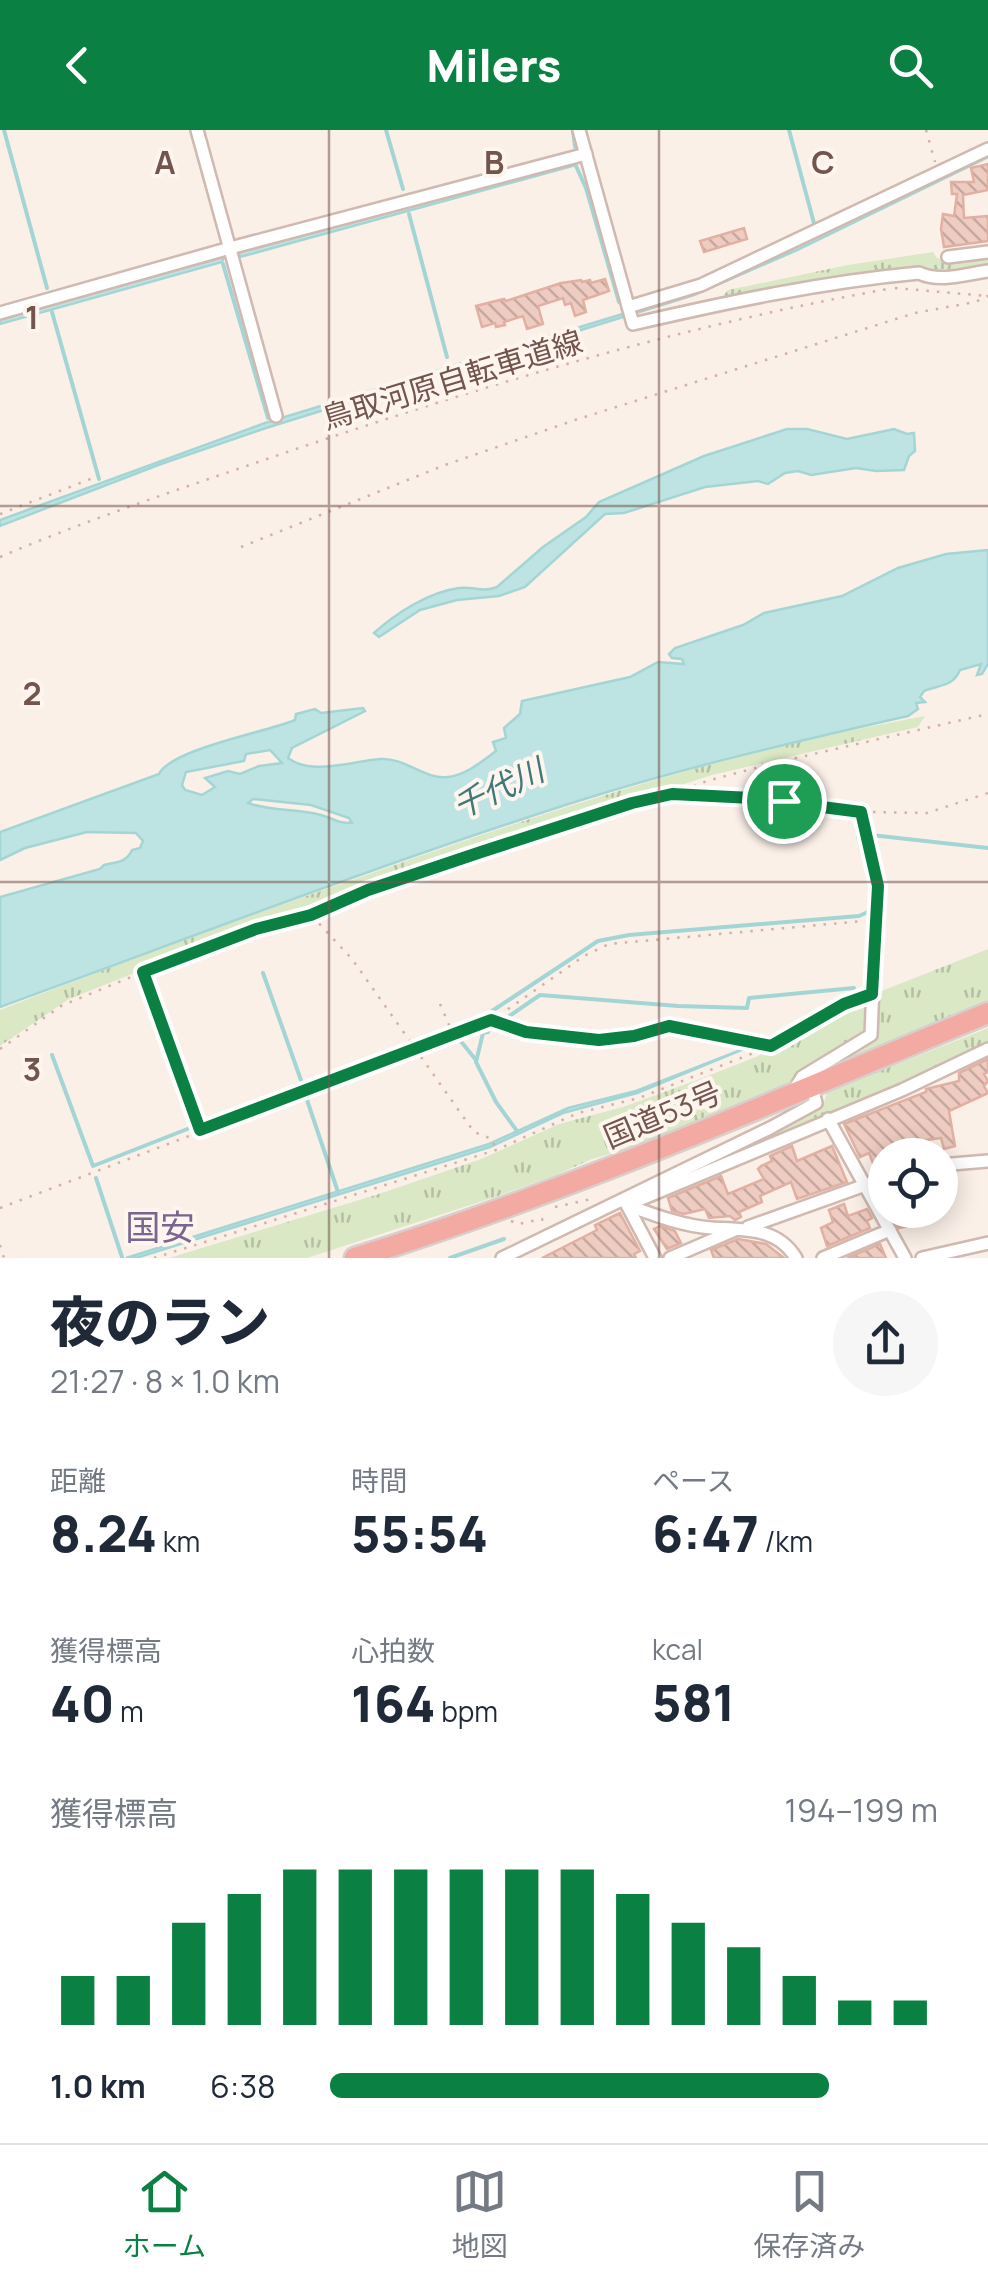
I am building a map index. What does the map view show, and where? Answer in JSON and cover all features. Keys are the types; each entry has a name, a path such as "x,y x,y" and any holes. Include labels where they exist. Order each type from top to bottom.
{"highway":[{"name":"国道53号","path":"355,1258 456,1227 583,1179 988,1014"}],"street":[{"path":"198,130 276,416"},
{"path":"579,130 633,324 846,281 988,271"},
{"path":"628,308 701,285 988,148"},
{"path":"0,313 586,154"},
{"path":"948,258 988,252"},
{"path":"625,1201 816,1103 803,1089 802,1077 871,1035 878,886 861,812"},
{"path":"502,1258 607,1205 902,1090 988,1049"},
{"path":"828,1120 905,1258"},
{"path":"958,1164 988,1162"},
{"path":"670,1258 868,1183"},
{"path":"625,1201 660,1218 740,1229 782,1240 796,1258"},
{"path":"625,1201 656,1258"},
{"path":"823,1258 890,1230"},
{"path":"922,1258 988,1244"},
{"path":"528,1245 534,1258"}],"path":[{"path":"926,130 937,170"},
{"name":"鳥取河原自転車道線","path":"0,557 186,487 377,422 685,331 791,306 895,288 927,277"},
{"path":"895,288 988,296"},
{"path":"241,546 380,489 574,420 916,313 988,296"},
{"path":"0,514 93,478"},
{"path":"0,1049 61,1006 274,923 311,915 368,890 707,781 988,714"},
{"path":"672,794 752,798 861,812 927,812 988,793"},
{"path":"311,915 352,959 474,1132 492,1139 496,1150"},
{"path":"0,1208 491,1020 584,956 614,942 875,920"},
{"path":"143,972 200,1130"},
{"path":"154,1258 496,1150 562,1118 639,1098 771,1046 844,1004 872,994"},
{"path":"440,1004 453,1034"},
{"path":"491,1020 526,1032 599,1040 669,1026 771,1046"},
{"path":"544,1208 599,1198 607,1205"},
{"path":"509,1221 518,1224 542,1220 549,1234"},
{"path":"0,1246 4,1258"}],"green space":[{"path":"933,252 937,258 948,261 988,256 988,266 865,274 722,297 728,290"},
{"path":"925,716 918,727 712,775 424,868 308,912 258,924 69,999 0,1046 0,1010 283,904 648,782 786,745"},
{"path":"988,949 988,1005 811,1075 867,1043 874,994"},
{"path":"866,998 867,1032 794,1082 631,1148 307,1258 169,1258 379,1194 481,1159 559,1124 623,1107 697,1080 756,1057"},
{"path":"988,1028 988,1044 633,1197 816,1109 824,1103 827,1092"}],"water":[{"path":"988,152 988,157 795,251 694,295 266,428 0,526 0,520 265,423 639,309"},
{"path":"577,161 576,165 240,257 239,252"},
{"path":"224,257 222,262 0,324 0,319"},
{"path":"787,429 807,429 847,439 894,429 914,433 915,451 904,470 856,468 811,475 798,471 785,473 768,484 758,481 705,487 624,513 605,514 525,587 499,596 457,600 420,610 379,637 374,633 403,611 436,594 459,588 497,587 543,547 586,517 599,502 704,456"},
{"name":"千代川","path":"988,550 988,664 982,674 977,675 981,664 960,670 949,683 924,691 920,697 925,702 916,703 918,709 908,716 701,766 578,801 360,875 0,1007 0,897 100,869 127,857 143,841 136,833 87,832 25,848 0,860 0,832 159,774 167,765 200,749 282,725 295,720 296,714 315,709 321,713 363,708 365,711 292,748 288,758 297,763 320,767 389,759 431,775 455,776 496,751 493,742 506,738 504,728 520,714 522,701 630,677 658,662 684,664 682,659 669,654 675,648 743,625 764,613 842,596 898,568 946,554","holes":["270,750 282,763 205,778 215,787 202,795 185,790 182,785 186,772 244,761 246,754","253,799 311,805 349,818 352,823 248,803"]},
{"path":"746,1048 637,1093 563,1113 490,1147 126,1258 489,1144 568,1108 636,1091"}],"building":[{"path":"988,164 988,190 963,195 964,218 988,216 988,241 944,247 943,214 954,216 957,194 952,194 951,182 974,182 971,168"},
{"path":"744,228 747,239 704,252 700,241"},
{"path":"605,279 609,291 583,300 586,312 575,316 571,303 565,305 563,298 538,306 543,324 527,329 523,316 504,322 505,325 482,327 476,306 506,301 561,283"},
{"path":"988,1059 988,1072 984,1074 988,1081 984,1086 988,1093 949,1111 954,1138 868,1138 868,1153 860,1157 844,1124 926,1089 959,1081 959,1073"},
{"path":"792,1146 797,1161 832,1146 847,1182 797,1199 791,1182 760,1196 762,1202 739,1212 741,1217 735,1220 730,1216 709,1218 705,1209 684,1214 672,1211 668,1198 721,1176 728,1194 764,1179 758,1169 772,1161 770,1156"},
{"path":"844,1204 848,1216 867,1209 870,1228 827,1246 821,1228 833,1222 829,1210"},
{"path":"620,1213 640,1251 634,1254 636,1258 542,1258 597,1230 595,1225"},
{"path":"660,1226 675,1231 681,1243 667,1249 654,1229"},
{"path":"738,1239 766,1244 784,1258 714,1258 711,1250"},
{"path":"880,1244 886,1258 847,1258"}],"waterway":[{"path":"4,130 47,288"},
{"path":"191,130 222,241"},
{"path":"386,130 403,189"},
{"path":"573,130 575,147"},
{"path":"789,130 815,227"},
{"path":"576,166 619,302"},
{"path":"409,214 447,357"},
{"path":"223,264 268,418"},
{"path":"52,312 99,479"},
{"path":"871,835 988,848"},
{"path":"858,836 872,889"},
{"path":"202,1124 483,1017 598,941 629,935 859,916 868,912 871,904"},
{"path":"263,973 302,1083"},
{"path":"505,1019 540,995 747,1008 749,998 854,988"},
{"path":"488,1032 483,1033 476,1062 496,1102 517,1131"},
{"path":"459,1039 476,1060"},
{"path":"52,1055 93,1166 195,1126"},
{"path":"306,1097 338,1192"},
{"path":"96,1178 122,1257"},
{"path":"450,1258 504,1239"},
{"path":"956,1256 988,1249"}],"district":[{"name":"国安","path":"160,1227"}],"route":[{"path":"672,794 784,801 861,812 878,886 872,994 861,995 771,1046 669,1026 599,1040 526,1032 491,1020 200,1130 143,972 274,923 311,915 368,890 632,803 672,794"}]}
